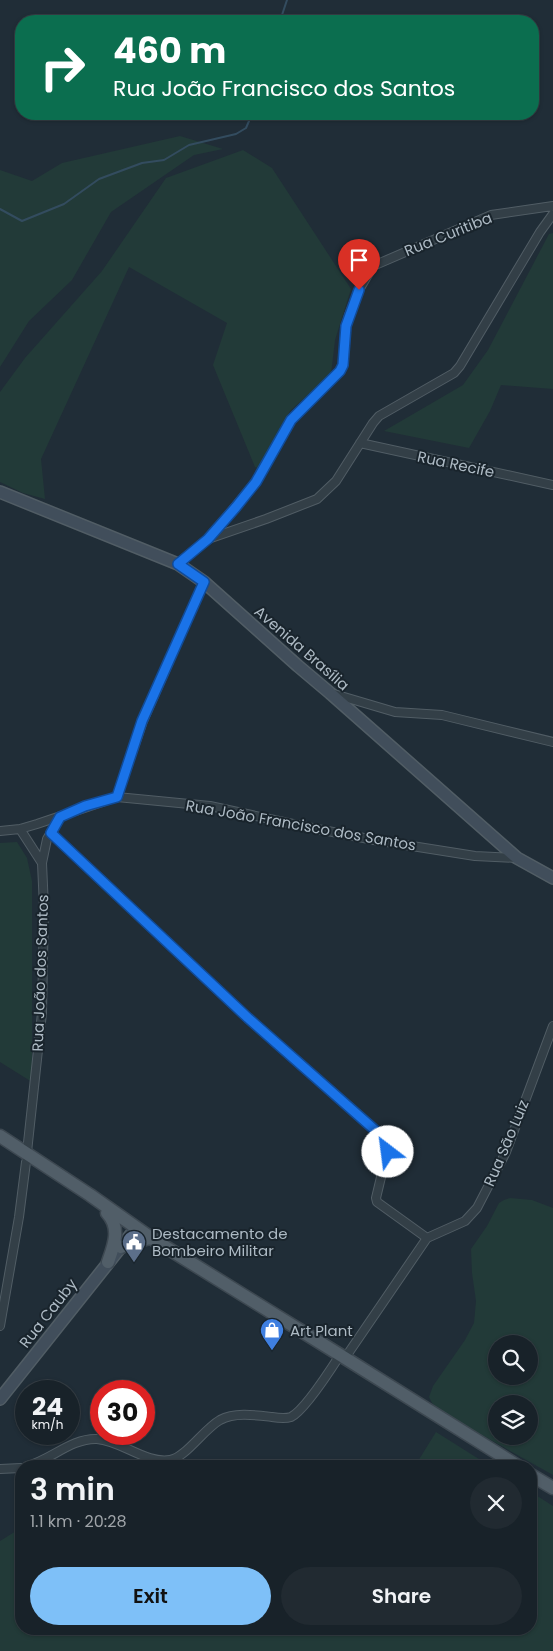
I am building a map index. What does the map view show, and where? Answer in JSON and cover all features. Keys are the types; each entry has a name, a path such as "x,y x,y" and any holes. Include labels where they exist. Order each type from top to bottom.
{"main road":[{"name":"Avenida Brasília","path":"0,492 178,564 204,582 517,858 553,878"},
{"path":"0,1136 107,1213 136,1228 508,1460"},
{"path":"0,1145 27,1157 90,1195 124,1221"},
{"path":"107,1213 111,1217 116,1237 108,1262"},
{"name":"Rua Cauby","path":"0,1398 136,1228"},
{"path":"121,1247 151,1238"},
{"path":"537,1479 553,1488"}],"street":[{"name":"Rua Curitiba","path":"208,539 256,482 291,420 340,371 343,365 346,326 359,290 373,266 491,215 553,206"},
{"path":"178,564 208,539 317,499 336,481 379,416 448,378 457,370 540,232 553,214"},
{"name":"Rua Recife","path":"360,443 553,485"},
{"path":"117,797 142,721 204,582"},
{"path":"330,692 400,713 442,715 553,742"},
{"name":"Rua João Francisco dos Santos","path":"0,831 20,829 117,797 210,806 307,828 374,840 475,856 517,858"},
{"path":"42,863 46,845 60,817"},
{"path":"20,829 42,863"},
{"path":"40,1460 82,1441 97,1440 122,1445 158,1460 172,1460 222,1419 250,1415 283,1418 293,1416 318,1389 343,1356 427,1238 379,1204 376,1198 388,1148 384,1138 248,1018 51,833"},
{"name":"Rua João dos Santos","path":"0,1326 19,1217 42,1013 44,908 42,863"},
{"name":"Rua São Luiz","path":"427,1238 465,1221 477,1208 506,1152 553,1026"},
{"path":"0,1469 15,1468"}],"green space":[{"path":"180,136 223,149 194,155 111,212 72,280 29,321 0,367 0,170 32,181 62,163"},
{"path":"243,150 272,168 351,289 335,340 331,374 290,411 260,469 255,467 213,365 227,323 129,267 41,459 45,499 23,493 0,482 0,392 25,358 102,271 166,178"},
{"path":"553,233 553,389 501,385 490,411 469,448 384,431 463,385 488,350 549,234"},
{"path":"17,842 27,858 32,881 32,1082 0,1062 0,843"},
{"path":"510,1198 532,1200 553,1208 553,1475 537,1466 537,1460 526,1460 500,1445 538,1445 538,1395 488,1395 488,1438 441,1412 429,1397 433,1386 465,1340 474,1323 476,1301 471,1249 487,1226 499,1203"},
{"path":"436,1432 480,1460 419,1460"},
{"path":"537,1496 553,1506 553,1651 0,1651 0,1541 15,1532 15,1635 537,1635"}],"waterway":[{"path":"282,15 287,0"},
{"path":"0,209 22,221 64,204 99,179 142,163 164,160 189,145 236,134 246,128 249,120"}],"place":[{"name":"Destacamento de Bombeiro Militar","path":"134,1263"},
{"name":"Art Plant","path":"272,1351"}],"route":[{"path":"359,290 346,326 343,365 340,371 291,420 256,482 236,507 208,539 178,564 204,582 142,721 117,797 85,806 60,817 51,833 248,1018 384,1138 388,1145 388,1152"}]}
